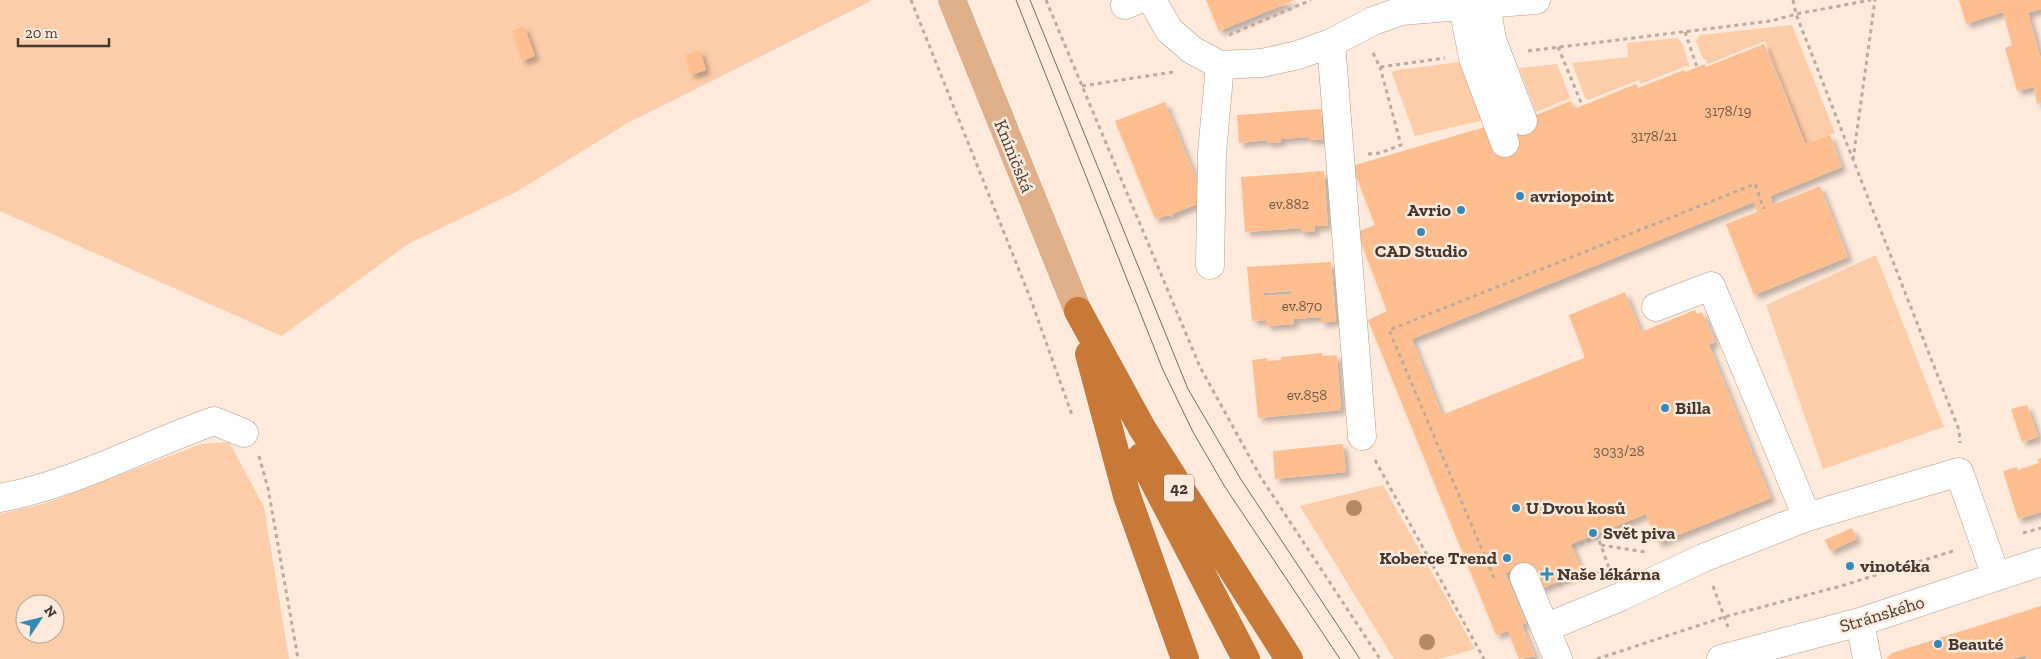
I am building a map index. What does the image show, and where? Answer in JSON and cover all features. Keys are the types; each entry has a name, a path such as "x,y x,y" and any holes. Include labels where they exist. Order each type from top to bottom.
{"highway":[{"path":"1078,311 1127,496 1185,659"},
{"name":"42","path":"1078,311 1140,454 1246,659"},
{"name":"42","path":"1078,311 1142,428 1288,659"}],"main road":[{"name":"Kníničská","path":"952,0 1078,311"}],"street":[{"path":"1152,0 1169,30 1192,50 1220,65 1280,59 1298,55 1331,43 1366,16 1401,11 1536,0"},
{"path":"1474,5 1492,40 1486,56 1505,143"},
{"path":"1331,43 1362,436"},
{"path":"1486,56 1523,121"},
{"path":"1210,265 1212,154 1220,65"},
{"path":"1656,307 1711,286 1807,517"},
{"path":"0,498 92,472 175,435 214,421 244,433"},
{"path":"1545,628 1620,597 1703,558 1807,517 1959,472 1996,576"},
{"name":"Stránského","path":"1729,656 1860,622 2041,562"},
{"path":"1524,577 1558,659"},
{"path":"1860,622 1866,659"}],"path":[{"path":"911,0 1031,300 1073,417"},
{"path":"1046,0 1200,367 1260,476 1380,659"},
{"path":"1082,86 1220,65 1229,33 1311,0"},
{"path":"1793,0 1796,14 1853,163 1959,430 1962,452 1959,472"},
{"path":"1380,67 1771,21 1796,14 1871,0"},
{"path":"1853,163 1875,0"},
{"path":"1341,158 1380,153 1401,145 1366,16"},
{"path":"1685,32 1697,67"},
{"path":"1558,47 1582,105"},
{"path":"1497,586 1389,330 1755,184 1764,209"},
{"path":"244,433 260,458 268,488 298,659"},
{"path":"1362,436 1484,659"},
{"path":"2024,532 2041,528"},
{"path":"1572,547 1598,536 1620,597"},
{"path":"1596,659 1724,617 1841,586 1953,551 1955,544"},
{"path":"1601,545 1650,552"},
{"path":"1703,558 1724,617 1729,656"}],"shaded area":[{"path":"0,0 871,1 626,124 518,191 408,244 282,336 0,211"},
{"path":"1792,25 1835,133 1806,144 1765,41 1708,64 1706,59 1703,59 1696,41 1700,35"},
{"path":"1677,38 1682,43 1690,67 1686,66 1641,84 1639,80 1588,100 1585,97 1572,63 1628,57 1627,43"},
{"path":"1460,62 1484,120 1415,136 1391,71"},
{"path":"1557,64 1570,98 1536,112 1519,68"},
{"path":"1876,255 1944,427 1823,469 1766,305"},
{"path":"229,442 264,507 289,659 0,659 0,514 47,503 201,444"},
{"path":"1383,485 1475,649 1439,659 1394,659 1300,506"}],"building":[{"path":"1206,0 1295,0 1219,31"},
{"path":"1959,0 2041,0 2041,9 2028,13 2041,59 2041,103 2037,104 2034,87 2017,91 2005,48 2012,45 2003,12 1966,24"},
{"path":"524,26 535,56 522,61 512,31"},
{"path":"1764,44 1805,144 1830,135 1842,167 1770,196 1773,205 1820,186 1848,257 1754,295 1726,224 1757,212 1754,202 1412,339 1442,415 1584,358 1569,315 1625,292 1641,332 1695,310 1697,314 1702,312 1715,342 1709,345 1771,498 1658,543 1646,514 1571,544 1582,572 1540,589 1530,563 1505,573 1526,623 1522,625 1535,656 1519,659 1508,631 1496,635 1368,320 1387,311 1357,232 1375,225 1352,166 1485,127 1493,147 1518,137 1513,124 1571,101 1574,109 1636,84 1638,88 1684,70 1685,72 1705,64 1706,67"},
{"path":"700,50 706,70 691,75 685,55"},
{"path":"1165,102 1205,201 1172,214 1173,217 1169,215 1155,219 1115,121"},
{"path":"1321,109 1323,139 1309,140 1309,137 1280,139 1281,142 1267,143 1267,140 1239,143 1237,115"},
{"path":"1324,171 1328,226 1315,226 1315,231 1301,232 1301,228 1245,232 1241,177"},
{"path":"1331,262 1336,321 1321,323 1321,317 1293,319 1294,324 1266,326 1266,320 1252,321 1247,267","holes":["1291,291 1291,294 1264,296 1264,293"]},
{"path":"1322,353 1322,356 1337,355 1341,410 1258,418 1252,360 1267,358 1267,361 1281,360 1281,357"},
{"path":"2027,405 2038,437 2022,442 2011,409"},
{"path":"1343,444 1346,472 1275,479 1273,451"},
{"path":"2041,458 2041,512 2018,519 2003,471 2017,467 2018,470 2039,463 2038,459"},
{"path":"1852,528 1857,539 1830,551 1825,540"},
{"path":"2041,606 2041,659 2027,659 2026,655 2011,659 1886,659 1892,653"}],"tram line":[{"path":"1016,0 1163,370 1193,432 1225,487 1340,659"},
{"path":"1030,0 1188,389 1240,478 1360,659"}],"place":[{"name":"avriopoint","path":"1520,196"},
{"name":"Avrio","path":"1461,210"},
{"name":"CAD Studio","path":"1421,232"},
{"name":"Billa","path":"1665,408"},
{"name":"U Dvou kosů","path":"1516,508"},
{"name":"Svět piva","path":"1593,533"},
{"name":"Koberce Trend","path":"1507,558"},
{"name":"vinotéka","path":"1850,566"},
{"name":"Naše lékárna","path":"1547,574"},
{"name":"Beauté","path":"1938,644"}]}
